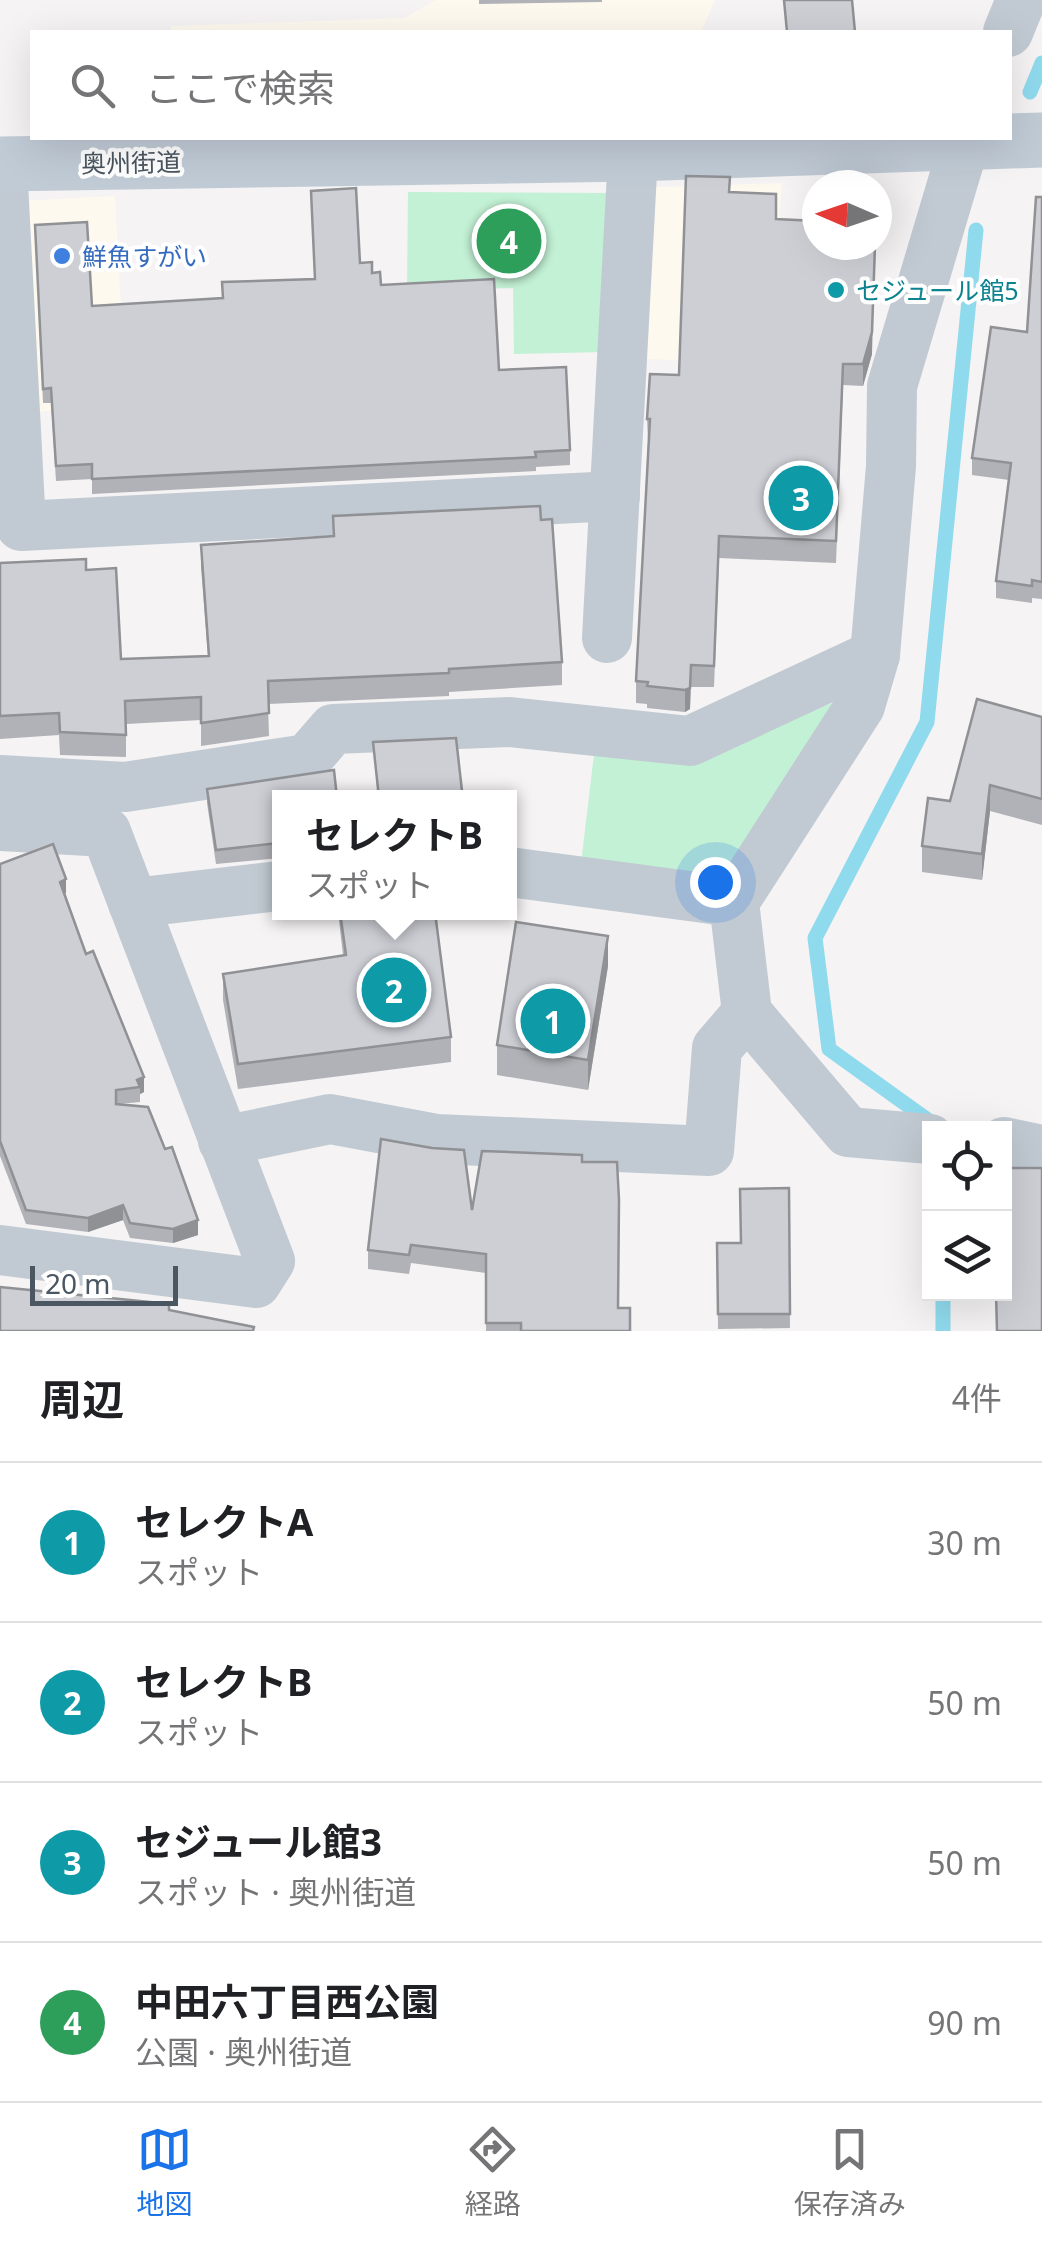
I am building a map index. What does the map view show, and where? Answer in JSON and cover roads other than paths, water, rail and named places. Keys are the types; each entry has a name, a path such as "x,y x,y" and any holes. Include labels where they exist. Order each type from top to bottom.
{"main road":[{"name":"奥州街道","path":"1,164 633,154 1042,140"}],"street":[{"path":"1009,30 1021,0"},
{"path":"922,1138 848,1132 747,1014 734,902 860,706 875,655 892,466 892,386 966,140"},
{"path":"606,638 633,154"},
{"path":"1,164 20,526 615,496"},
{"path":"0,780 125,787 307,759 333,729 510,722 690,741 875,655"},
{"path":"0,826 106,832 270,1261 256,1283 0,1250"},
{"path":"517,873 734,902"},
{"path":"133,904 272,887"},
{"path":"224,1141 330,1119 437,1139 709,1151 717,1048 747,1014"},
{"path":"1012,1144 1042,1150"}],"waterway":[{"path":"1030,92 1042,63"},
{"path":"929,1121 829,1049 815,938 927,722 976,230"},
{"path":"943,1301 943,1331"}],"place":[{"name":"中田六丁目西公園","path":"509,241"},
{"name":"鮮魚すがい","path":"62,256"},
{"name":"セジュール館5","path":"836,290"},
{"name":"セジュール館3","path":"801,498"},
{"name":"セレクトB","path":"394,990"},
{"name":"セレクトA","path":"553,1021"}]}
